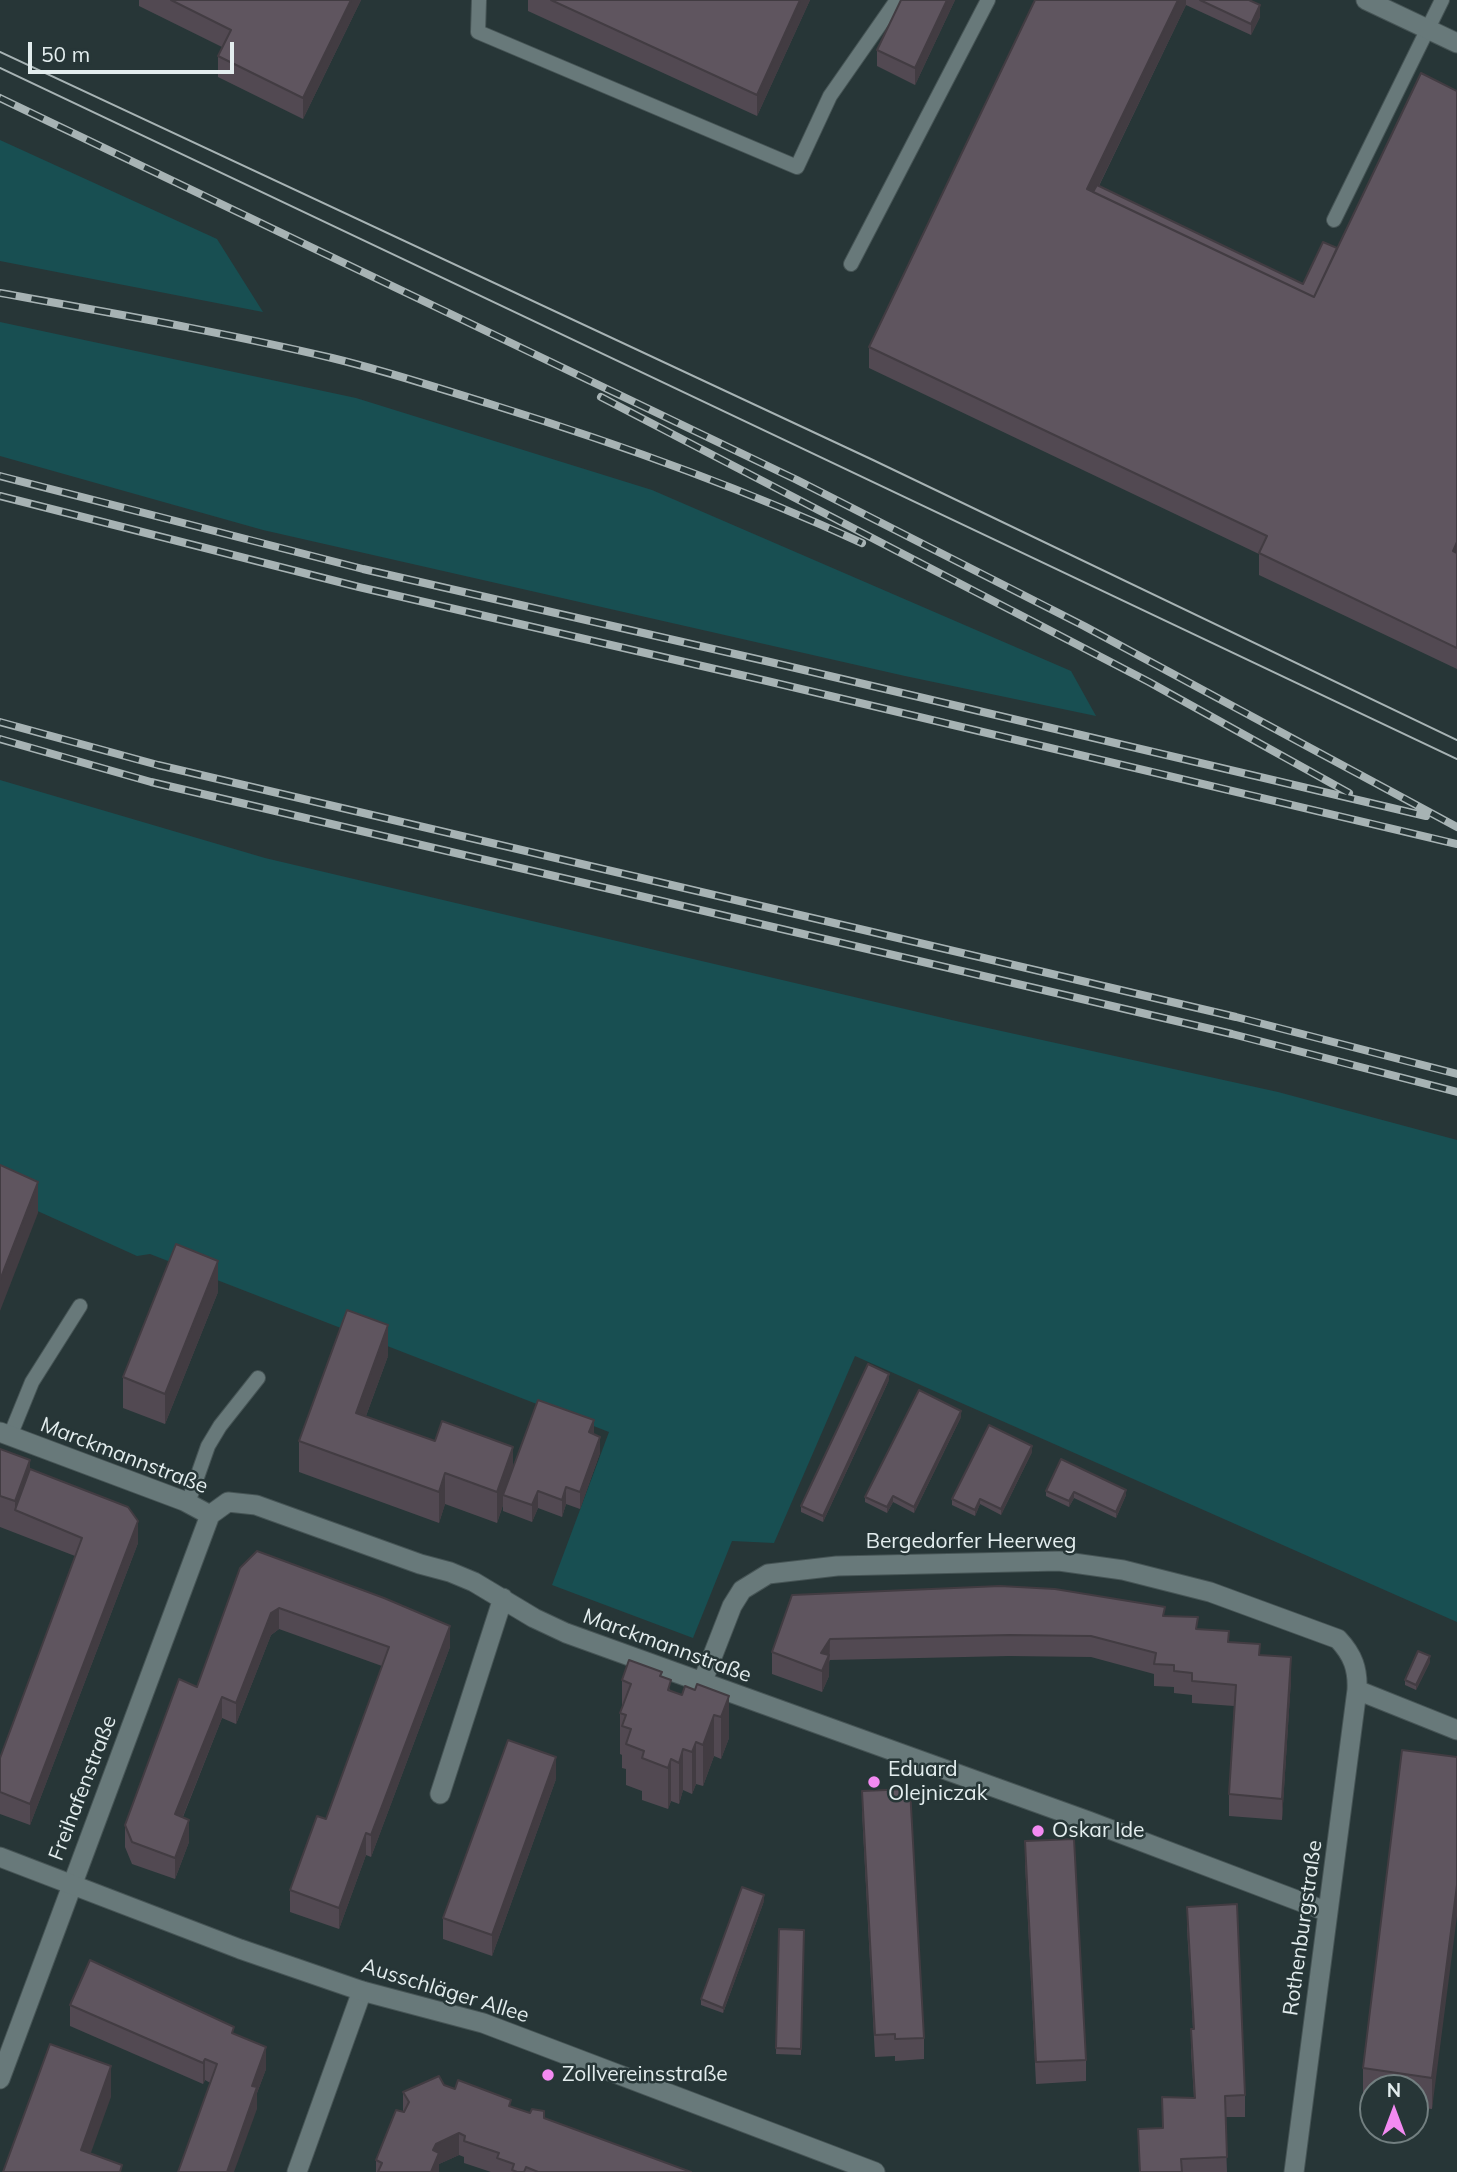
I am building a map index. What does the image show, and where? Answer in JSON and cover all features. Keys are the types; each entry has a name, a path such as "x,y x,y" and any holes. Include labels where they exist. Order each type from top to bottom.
{"street":[{"path":"1366,0 1457,43"},
{"name":"Marckmannstraße","path":"5,1434 188,1503 210,1515 228,1502 256,1505 420,1564 450,1572 566,1633 1088,1821 1328,1912"},
{"name":"Freihafenstraße","path":"0,2079 210,1515"},
{"name":"Bergedorfer Heerweg","path":"702,1683 732,1606 741,1590 768,1574 837,1566 1059,1560 1122,1570 1210,1592 1338,1639"},
{"path":"440,1794 503,1598"},
{"name":"Rothenburgstraße","path":"1294,2172 1357,1690 1356,1665 1338,1639"},
{"path":"1357,1690 1457,1730"},
{"name":"Ausschläger Allee","path":"0,1857 240,1949 362,1991 482,2023 875,2172"},
{"path":"297,2172 362,1991"}],"lane":[{"path":"480,0 478,32 797,167 830,96 897,0"},
{"path":"852,264 988,0"},
{"path":"1334,220 1442,0"},
{"path":"5,1434 32,1382 80,1306"},
{"path":"188,1503 208,1446 220,1426 258,1378"}],"shaded area":[{"path":"0,140 217,239 263,312 0,261"},
{"path":"0,322 356,398 652,490 1071,671 1096,716 905,676 263,530 0,456"},
{"path":"0,780 265,858 956,1021 1278,1092 1457,1140 1457,1622 855,1356 774,1543 732,1541 693,1638 552,1585 609,1432 150,1254 137,1256 0,1194"}],"building":[{"path":"171,0 351,0 303,98 218,56 231,30"},
{"path":"551,0 800,0 757,95"},
{"path":"901,0 947,0 915,68 877,50"},
{"path":"1035,0 1178,0 1087,189 1314,297 1421,73 1457,91 1457,542 1453,551 1457,553 1457,648 1259,553 1267,536 869,347"},
{"path":"1200,0 1249,0 1260,5 1251,24"},
{"path":"1097,185 1303,284 1323,242 1337,248 1314,297 1093,192"},
{"path":"0,1165 38,1182 0,1280"},
{"path":"176,1244 218,1261 165,1394 123,1377"},
{"path":"347,1310 388,1325 356,1413 435,1441 442,1421 513,1447 497,1492 445,1473 439,1492 299,1441"},
{"path":"868,1364 889,1374 823,1516 801,1506"},
{"path":"919,1390 961,1411 914,1507 893,1496 887,1507 865,1497"},
{"path":"538,1400 594,1420 589,1432 600,1437 580,1492 566,1487 562,1500 538,1491 532,1505 503,1495"},
{"path":"989,1425 1032,1446 1001,1509 980,1499 975,1510 952,1499"},
{"path":"0,1449 30,1460 15,1501 0,1496"},
{"path":"1061,1459 1126,1490 1116,1512 1074,1492 1069,1501 1046,1491"},
{"path":"30,1469 128,1507 138,1521 30,1804 0,1792 0,1758 82,1538 15,1510"},
{"path":"257,1551 384,1598 450,1626 371,1835 366,1833 339,1908 290,1890 317,1816 326,1819 389,1647 279,1608 271,1613 236,1703 222,1697 175,1814 189,1820 175,1858 132,1842 125,1825 179,1679 197,1687 240,1568"},
{"path":"1000,1586 1055,1589 1165,1607 1163,1616 1198,1617 1196,1629 1229,1631 1228,1642 1260,1644 1259,1655 1291,1657 1282,1799 1229,1794 1236,1685 1192,1681 1192,1673 1174,1671 1174,1665 1154,1664 1156,1653 1091,1636 830,1639 821,1653 829,1655 822,1671 772,1652 792,1595"},
{"path":"1418,1651 1430,1656 1416,1685 1405,1680"},
{"path":"629,1660 662,1672 660,1676 671,1680 668,1690 682,1695 685,1686 695,1690 697,1684 729,1696 721,1717 714,1715 703,1745 696,1742 692,1752 683,1749 679,1763 671,1759 668,1768 642,1758 644,1751 626,1744 631,1729 622,1726 626,1715 620,1713 631,1684 622,1680"},
{"path":"508,1740 556,1757 492,1935 443,1918"},
{"path":"1402,1750 1457,1757 1457,1885 1432,2078 1429,2078 1429,2074 1404,2074 1363,2068"},
{"path":"910,1789 924,2038 895,2039 895,2034 875,2035 862,1791"},
{"path":"1074,1839 1086,2060 1036,2062 1025,1841"},
{"path":"742,1887 764,1895 723,2008 701,1999"},
{"path":"1237,1904 1245,2095 1225,2096 1227,2157 1181,2159 1182,2172 1140,2172 1138,2129 1163,2128 1162,2097 1195,2098 1187,1907"},
{"path":"779,1929 804,1930 801,2049 776,2048"},
{"path":"90,1960 234,2027 232,2033 266,2047 252,2086 257,2087 227,2172 178,2172 217,2064 205,2059 203,2063 70,2005"},
{"path":"50,2044 111,2066 81,2150 122,2165 120,2172 3,2172"},
{"path":"439,2076 444,2085 455,2089 458,2080 511,2100 509,2106 530,2113 532,2109 544,2111 544,2118 691,2172 538,2172 526,2167 524,2172 517,2172 512,2170 514,2164 497,2158 499,2153 464,2141 465,2136 459,2133 436,2144 433,2150 439,2153 431,2172 378,2172 382,2163 376,2160 396,2110 404,2112 409,2102 403,2092"}],"tram line":[{"path":"0,52 873,460 1457,740"},
{"path":"0,68 1457,759"}],"railway":[{"path":"0,98 797,480 1084,626 1457,827"},
{"path":"0,293 249,340 392,374 631,451 725,485 862,543"},
{"path":"601,397 1149,682 1349,793"},
{"path":"0,476 363,569 1426,816"},
{"path":"0,496 359,587 1457,844"},
{"path":"0,722 158,765 1236,1017 1457,1074"},
{"path":"0,739 151,782 1232,1034 1457,1092"}],"place":[{"name":"Eduard Olejniczak","path":"874,1782"},
{"name":"Oskar Ide","path":"1038,1831"},
{"name":"Zollvereinsstraße","path":"548,2075"}]}
